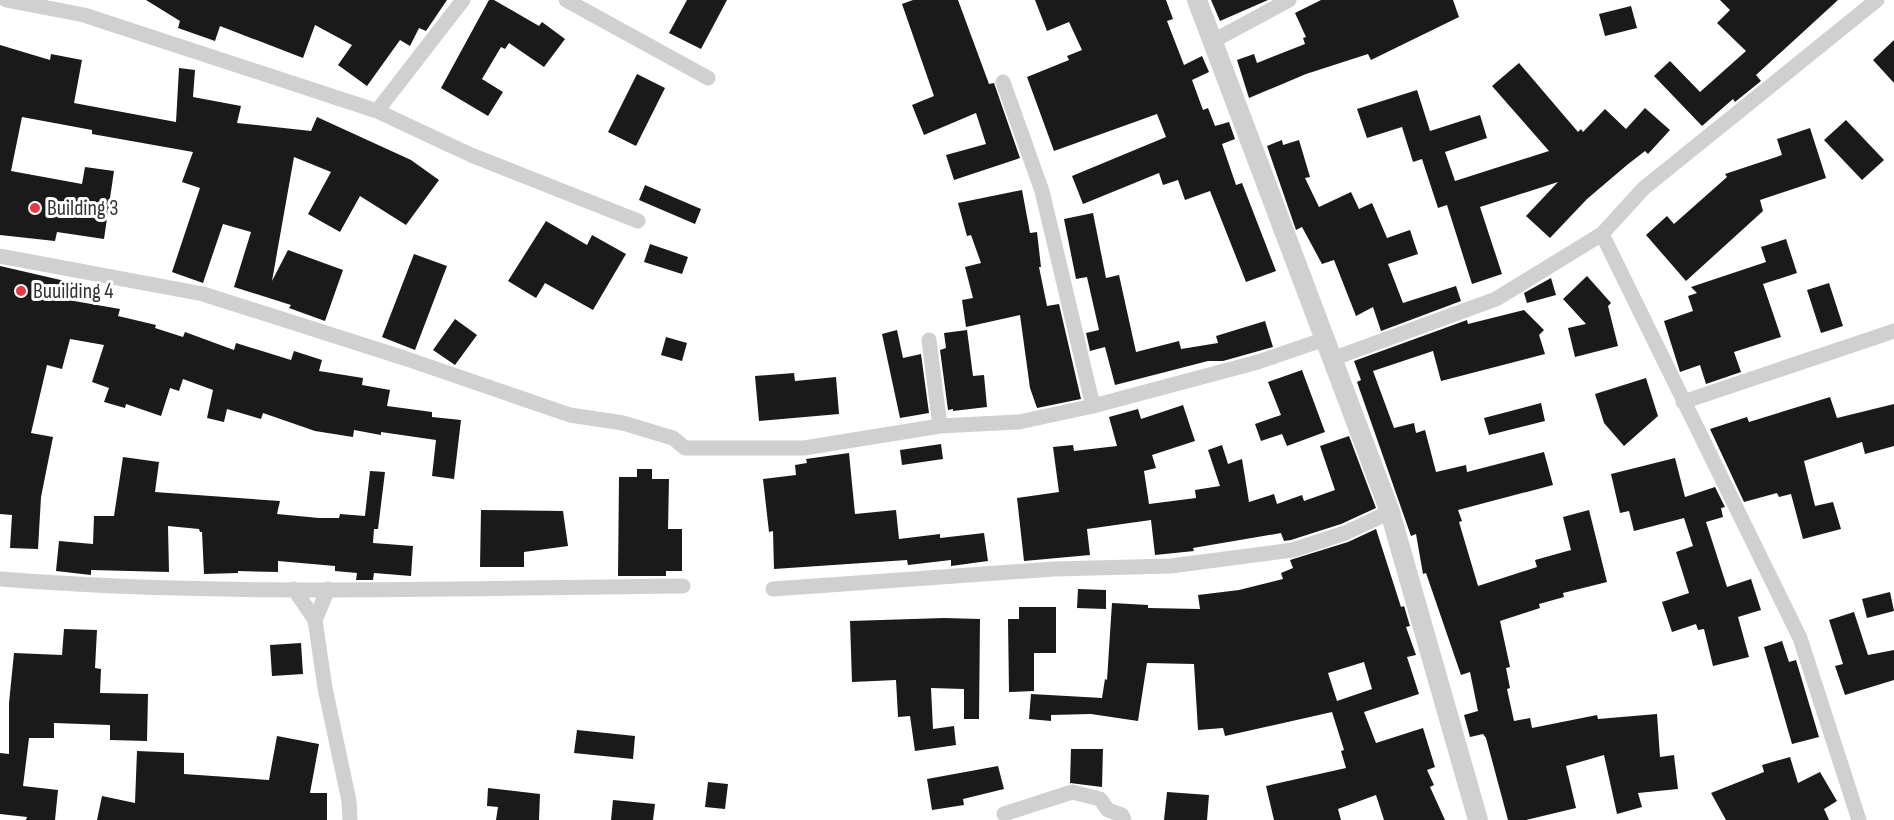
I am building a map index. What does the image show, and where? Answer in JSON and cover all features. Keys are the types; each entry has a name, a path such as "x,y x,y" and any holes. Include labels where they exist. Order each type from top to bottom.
{"street":[{"path":"6,0 84,15 377,111 471,155 638,221"},
{"path":"377,111 463,0"},
{"path":"566,0 708,78"},
{"path":"1197,0 1390,512 1478,820"},
{"path":"1213,41 1289,0"},
{"path":"1332,359 1496,299 1602,234 1644,188 1877,0"},
{"path":"1003,81 1042,190 1093,406"},
{"path":"1602,234 1800,638 1859,820"},
{"path":"0,256 203,294 404,358 570,415 622,423 679,443 804,448 940,426 1019,422 1093,406 1258,362 1325,339"},
{"path":"1683,402 1894,331"},
{"path":"929,340 940,426"},
{"path":"773,589 1054,569 1171,566 1293,550 1345,533 1390,512"},
{"path":"0,579 83,585 328,589 683,586"},
{"path":"294,588 315,620 325,688 350,801 350,820"},
{"path":"315,620 328,589"},
{"path":"1004,814 1072,792 1100,799 1108,810 1122,814 1124,820"}],"building":[{"path":"146,0 447,0 426,31 419,28 410,46 400,40 367,86 338,65 352,45 315,25 303,58 220,26 215,41 178,28 180,21"},
{"path":"489,0 494,0 539,26 542,22 565,39 544,67 509,43 505,49 501,47 482,79 503,92 488,116 441,88"},
{"path":"687,0 727,0 701,49 669,33"},
{"path":"913,0 958,0 989,84 994,83 1020,158 954,180 946,155 986,144 976,113 924,135 912,105 934,96 902,4"},
{"path":"1035,0 1166,0 1173,19 1167,21 1184,65 1202,56 1209,72 1192,80 1203,110 1208,108 1215,126 1229,122 1235,139 1222,144 1236,185 1242,183 1276,271 1246,282 1210,191 1185,200 1178,180 1163,185 1159,173 1083,204 1072,176 1166,137 1157,114 1054,151 1027,77 1069,60 1067,56 1082,50 1069,22 1047,31"},
{"path":"1211,0 1268,0 1220,21"},
{"path":"1321,0 1453,0 1459,17 1371,60 1368,54 1306,74 1249,98 1237,60 1254,54 1257,63 1305,44 1303,38 1306,37 1295,13"},
{"path":"1720,0 1838,0 1756,75 1761,81 1735,102 1733,99 1702,126 1654,76 1670,61 1700,92 1746,51 1717,23 1730,10"},
{"path":"1631,6 1637,28 1605,36 1599,14"},
{"path":"1894,40 1894,83 1873,60"},
{"path":"0,45 50,60 51,54 82,60 74,103 176,122 179,68 195,70 193,97 241,106 237,123 311,131 317,117 411,160 439,180 406,225 360,196 340,232 308,214 331,172 294,157 272,281 288,250 343,270 325,321 289,308 291,305 234,287 251,232 223,224 203,283 172,272 200,188 182,182 193,152 92,134 92,130 22,117 11,171 82,184 85,167 114,171 104,239 57,232 55,241 0,235"},
{"path":"1519,63 1578,132 1581,129 1583,132 1605,109 1626,129 1645,108 1670,130 1648,154 1645,151 1587,199 1550,238 1526,216 1558,182 1480,207 1502,274 1472,284 1447,205 1438,208 1422,159 1413,162 1402,127 1367,138 1357,109 1417,90 1430,131 1480,115 1487,138 1445,152 1455,181 1549,151 1492,86"},
{"path":"637,74 665,88 636,146 608,132"},
{"path":"1846,120 1884,160 1862,180 1824,140"},
{"path":"1810,128 1826,178 1760,200 1763,211 1686,281 1646,235 1667,216 1674,224 1727,177 1725,174 1782,155 1777,139"},
{"path":"1282,140 1283,145 1299,140 1310,177 1305,178 1319,207 1351,192 1359,209 1372,203 1387,238 1410,230 1418,254 1388,264 1403,303 1456,286 1461,301 1381,331 1373,307 1356,316 1334,260 1322,264 1302,227 1296,230 1267,146"},
{"path":"645,185 701,209 695,224 639,200"},
{"path":"1022,190 1030,233 1037,232 1041,267 1039,267 1047,306 1059,304 1081,399 1037,408 1030,388 1020,315 966,327 962,300 973,298 965,267 981,263 971,235 967,236 958,203"},
{"path":"1093,213 1106,278 1119,275 1136,352 1179,341 1181,349 1218,343 1216,336 1265,321 1273,347 1223,361 1208,361 1115,385 1105,347 1090,351 1086,333 1099,330 1087,277 1076,279 1064,219"},
{"path":"546,221 587,245 592,235 626,254 593,310 545,283 536,298 508,281"},
{"path":"1786,239 1797,273 1763,284 1781,337 1734,352 1741,372 1706,384 1700,365 1680,372 1664,321 1693,311 1688,296 1697,293 1691,287 1766,262 1761,247"},
{"path":"650,244 688,257 682,274 644,262"},
{"path":"414,254 447,266 415,350 382,337"},
{"path":"0,266 78,284 74,301 120,309 118,316 156,325 155,328 183,337 185,332 234,350 236,343 291,360 294,351 322,360 319,371 363,378 362,385 390,390 387,406 432,412 432,417 461,420 454,479 432,476 436,440 354,430 353,437 315,431 263,413 261,419 227,409 224,422 207,418 213,390 183,379 179,391 170,388 161,416 126,404 125,408 104,402 109,388 92,382 104,345 70,339 62,369 47,365 31,433 53,437 41,497 38,549 10,548 12,515 0,514"},
{"path":"1587,276 1611,303 1608,306 1618,346 1575,357 1568,328 1586,324 1563,299"},
{"path":"1551,278 1556,295 1527,303 1524,293"},
{"path":"1829,283 1843,326 1821,333 1807,290"},
{"path":"1524,310 1544,330 1539,335 1545,354 1441,381 1433,351 1373,371 1394,428 1414,423 1416,433 1425,430 1436,472 1466,465 1467,472 1544,452 1553,485 1458,510 1462,521 1459,522 1478,586 1537,567 1535,560 1571,550 1563,517 1589,510 1607,582 1563,593 1564,597 1539,604 1540,608 1500,621 1510,667 1506,668 1510,688 1507,689 1514,721 1530,718 1532,728 1597,715 1598,719 1657,714 1660,757 1674,755 1678,789 1638,793 1642,807 1617,814 1604,755 1566,766 1576,808 1526,820 1508,820 1486,738 1483,734 1470,737 1464,715 1478,711 1470,672 1461,675 1426,573 1423,574 1416,534 1411,536 1357,382 1361,380 1354,361 1467,320 1468,324"},
{"path":"455,319 477,335 455,365 433,350"},
{"path":"897,330 903,358 921,354 929,413 900,418 882,334"},
{"path":"967,330 973,376 984,375 987,407 948,410 940,350 946,348 944,333"},
{"path":"666,337 687,343 682,361 661,355"},
{"path":"1302,370 1325,432 1287,446 1282,434 1261,441 1255,424 1281,415 1268,382"},
{"path":"794,373 795,381 836,377 839,414 759,421 755,376"},
{"path":"1646,378 1658,416 1624,446 1604,423 1595,394"},
{"path":"1830,397 1837,418 1894,404 1894,446 1865,454 1862,442 1804,461 1815,506 1833,502 1841,529 1803,539 1791,494 1779,497 1777,493 1744,502 1710,429 1747,417 1749,422"},
{"path":"1541,403 1545,421 1489,435 1484,418"},
{"path":"1183,405 1195,441 1152,455 1156,468 1144,471 1149,504 1196,498 1195,490 1220,486 1208,450 1222,445 1228,464 1242,459 1249,502 1274,494 1277,504 1302,495 1304,501 1335,490 1320,446 1349,436 1376,508 1341,524 1291,540 1284,541 1281,533 1193,548 1194,551 1155,555 1151,520 1087,529 1090,555 1024,561 1017,498 1059,492 1053,447 1073,445 1074,451 1117,446 1109,417 1138,409 1141,419"},
{"path":"941,444 943,459 902,465 900,450"},
{"path":"849,453 855,514 896,510 899,539 940,534 940,538 984,533 988,561 951,566 951,560 908,565 907,560 774,569 773,531 769,532 763,479 796,475 795,465 807,463 806,459"},
{"path":"123,457 159,462 155,492 280,501 277,514 319,518 339,518 340,514 365,516 370,471 385,472 378,529 374,529 373,543 413,546 411,576 374,573 373,580 356,580 357,573 335,571 335,566 278,561 278,572 238,571 238,573 204,574 202,532 199,529 168,526 169,572 91,570 91,575 56,571 59,541 93,544 94,516 114,516"},
{"path":"1675,458 1685,497 1715,487 1725,507 1721,508 1723,517 1706,522 1727,587 1751,579 1761,610 1738,617 1749,657 1713,666 1704,629 1698,630 1696,624 1672,632 1662,602 1689,593 1676,552 1693,546 1684,518 1634,531 1629,511 1620,513 1611,474"},
{"path":"637,469 652,469 652,479 669,479 668,529 682,529 682,571 666,571 666,576 618,576 619,477 637,477"},
{"path":"481,510 563,511 568,546 524,552 524,567 480,567"},
{"path":"1376,529 1401,607 1404,606 1410,626 1406,627 1416,655 1407,657 1419,694 1364,712 1376,743 1423,728 1435,767 1427,770 1434,785 1430,787 1445,820 1384,820 1376,795 1338,809 1341,820 1274,820 1266,786 1346,768 1341,751 1344,750 1332,712 1225,736 1223,728 1198,730 1194,664 1147,663 1138,721 1091,714 1051,715 1051,721 1029,719 1031,694 1102,698 1105,679 1107,680 1112,603 1148,605 1148,608 1200,609 1198,595 1239,590 1283,579 1281,573 1293,568 1290,560 1348,542","holes":["1364,662 1372,689 1337,701 1328,673"]},
{"path":"1078,589 1106,590 1106,609 1077,608"},
{"path":"1890,592 1894,611 1867,618 1862,599"},
{"path":"1019,607 1056,607 1056,653 1034,653 1034,691 1009,692 1008,619 1019,619"},
{"path":"1854,612 1868,655 1894,650 1894,680 1845,695 1835,666 1843,664 1829,620"},
{"path":"980,619 979,719 964,719 964,689 931,688 933,729 954,726 956,745 915,751 910,716 898,717 896,680 852,682 850,621"},
{"path":"64,629 97,630 95,668 101,669 100,693 148,694 147,741 110,740 110,725 54,723 54,738 29,738 23,786 58,790 55,820 26,820 27,817 0,814 0,753 9,754 9,703 14,653 62,655"},
{"path":"1782,641 1789,662 1796,660 1819,737 1792,744 1764,647"},
{"path":"301,643 303,674 272,676 270,645"},
{"path":"577,730 635,736 633,759 574,753"},
{"path":"277,736 319,744 310,793 327,793 327,820 97,820 102,796 135,803 137,751 184,753 184,774 269,780"},
{"path":"1071,749 1103,749 1102,787 1070,783"},
{"path":"1790,757 1798,783 1820,772 1837,801 1824,809 1829,820 1726,820 1711,793 1764,772 1762,765"},
{"path":"998,766 1004,789 963,799 964,805 932,810 927,779"},
{"path":"708,782 728,784 725,809 705,807"},
{"path":"488,788 540,794 539,820 496,820 498,807 487,806"},
{"path":"1167,792 1209,795 1207,820 1164,820"},
{"path":"613,800 655,804 653,820 611,820"}],"place":[{"name":"Building 3","path":"35,208"},
{"name":"Buuilding 4","path":"21,291"}]}
